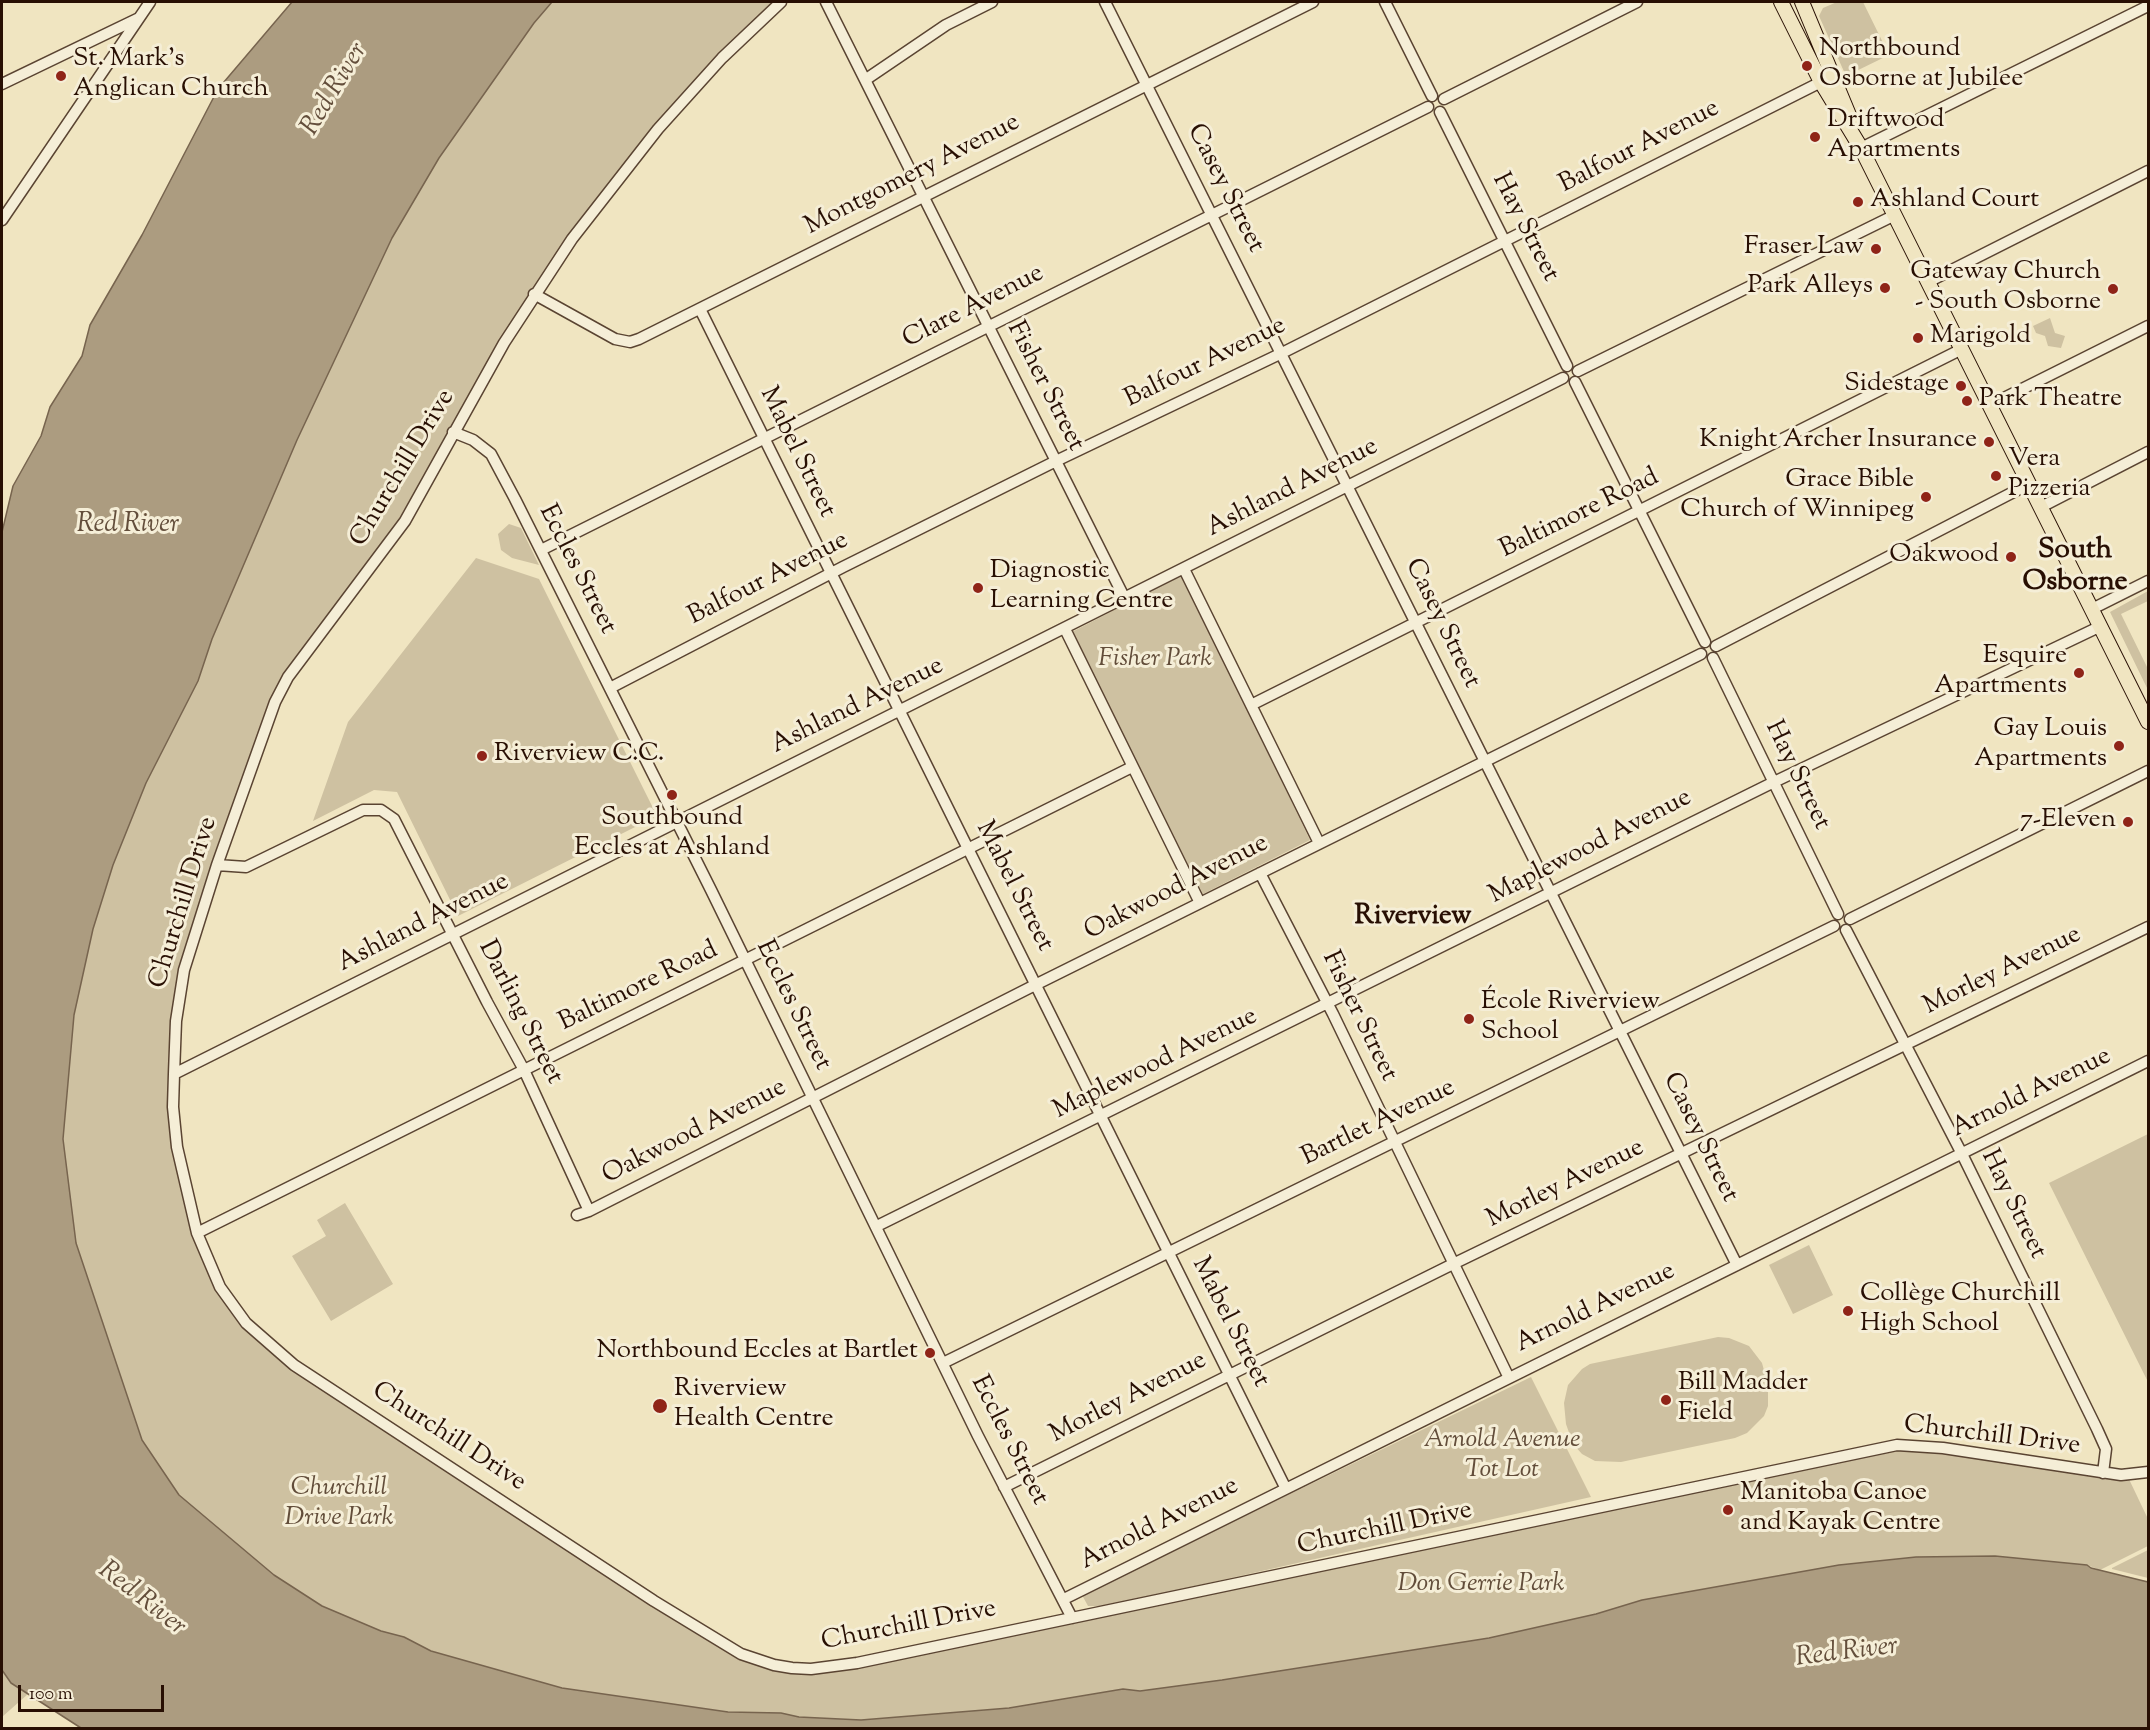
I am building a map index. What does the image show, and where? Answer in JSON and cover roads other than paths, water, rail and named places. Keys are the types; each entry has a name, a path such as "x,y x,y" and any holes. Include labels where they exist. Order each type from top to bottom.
{"main road":[{"path":"1861,148 1835,78 1802,2 1783,5 1821,82 1861,148 2148,722"}],"street":[{"path":"2,220 150,2"},
{"name":"Churchill Drive","path":"781,2 722,58 658,129 599,203 534,294 391,542 288,677 275,702 217,865 184,970 176,1021 173,1107 177,1147 197,1233 209,1266 233,1308 261,1339 294,1365 654,1601 741,1654 774,1665 822,1667 857,1664 1897,1445 1943,1448 2103,1473 2132,1476 2148,1472"},
{"name":"Fisher Street","path":"826,2 1125,599"},
{"path":"865,81 946,25 992,2"},
{"name":"Casey Street","path":"1105,2 1349,487 1414,622 1553,893 1737,1265"},
{"name":"Montgomery Avenue","path":"534,294 621,341 639,339 1313,2"},
{"path":"1385,2 1432,96"},
{"path":"1444,99 1637,2"},
{"path":"1861,148 2148,6"},
{"path":"2,84 139,18"},
{"name":"Balfour Avenue","path":"610,688 831,573 1056,460 1282,353 1821,82"},
{"path":"1439,95 1444,99 1445,104 1440,111 1433,112 1428,107 1428,101 1432,96 1439,95"},
{"name":"Clare Avenue","path":"541,550 1428,107"},
{"name":"Hay Street","path":"1440,111 1567,366"},
{"path":"1928,282 2148,171"},
{"path":"1578,371 1895,215"},
{"name":"Mabel Street","path":"700,309 1103,1116 1285,1487"},
{"path":"1990,405 2148,326"},
{"name":"Baltimore Road","path":"1251,705 1962,349"},
{"path":"1567,366 1574,366 1578,371 1579,377 1575,382 1566,382 1563,378 1562,374 1567,366"},
{"name":"Ashland Avenue","path":"174,1074 1563,378"},
{"path":"1575,382 1705,642"},
{"name":"Eccles Street","path":"453,432 472,440 491,454 746,960 812,1099 877,1226 1004,1487 1072,1618"},
{"path":"2041,507 2148,452"},
{"path":"1716,646 2029,484"},
{"path":"1184,569 1319,843"},
{"path":"2092,609 2148,581"},
{"name":"Maplewood Avenue","path":"877,1226 1774,782 2101,626"},
{"path":"1065,629 1200,903"},
{"path":"1705,642 1712,642 1716,646 1718,651 1713,658 1708,659 1701,654 1700,650 1705,642"},
{"name":"Oakwood Avenue","path":"577,1215 1701,654"},
{"name":"Hay Street","path":"1713,658 1838,915"},
{"name":"Baltimore Road","path":"197,1233 1132,767"},
{"path":"1850,919 2148,771"},
{"name":"Darling Street","path":"217,865 246,867 363,810 381,810 394,819 524,1070 589,1211"},
{"name":"Fisher Street","path":"1260,873 1328,1004 1393,1143 1508,1376"},
{"path":"1845,914 1850,919 1851,925 1846,930 1842,931 1834,926 1834,919 1838,915 1845,914"},
{"name":"Bartlet Avenue","path":"943,1363 1834,926"},
{"name":"Morley Avenue","path":"1004,1487 1453,1264 2148,927"},
{"name":"Hay Street","path":"1846,930 1962,1154 2105,1445 2103,1473"},
{"name":"Arnold Avenue","path":"1064,1599 1508,1376 2148,1061"}],"water":[{"name":"Red River","path":"292,2 552,2 534,23 439,158 392,238 297,440 212,639 198,681 146,783 113,865 93,929 74,1015 63,1139 76,1243 142,1440 179,1495 274,1575 322,1606 381,1631 404,1637 431,1651 562,1688 728,1712 781,1713 799,1717 861,1720 1009,1708 1123,1689 1140,1691 1489,1638 1596,1614 1642,1600 1839,1565 1916,1557 1995,1556 2087,1565 2091,1568 2148,1582 2148,1728 81,1728 11,1683 2,1670 2,532 13,486 41,436 50,407 82,356 90,325 142,235 218,89"}],"place":[{"name":"Northbound Osborne at Jubilee","path":"1807,66"},
{"name":"St. Mark's Anglican Church","path":"61,76"},
{"name":"Driftwood Apartments","path":"1815,137"},
{"name":"Ashland Court","path":"1858,202"},
{"name":"Fraser Law","path":"1876,249"},
{"name":"Park Alleys","path":"1885,288"},
{"name":"Gateway Church - South Osborne","path":"2113,289"},
{"name":"Marigold","path":"1918,338"},
{"name":"Sidestage","path":"1961,386"},
{"name":"Park Theatre","path":"1967,401"},
{"name":"Knight Archer Insurance","path":"1989,442"},
{"name":"Vera Pizzeria","path":"1996,476"},
{"name":"Grace Bible Church of Winnipeg","path":"1926,497"},
{"name":"Oakwood","path":"2011,557"},
{"name":"Diagnostic Learning Centre","path":"978,588"},
{"name":"Esquire Apartments","path":"2079,673"},
{"name":"Gay Louis Apartments","path":"2119,746"},
{"name":"Riverview C.C.","path":"482,756"},
{"name":"Southbound Eccles at Ashland","path":"672,795"},
{"name":"7-Eleven","path":"2128,822"},
{"name":"École Riverview School","path":"1469,1019"},
{"name":"Collège Churchill High School","path":"1848,1311"},
{"name":"Northbound Eccles at Bartlet","path":"930,1353"},
{"name":"Bill Madder Field","path":"1666,1400"},
{"name":"Riverview Health Centre","path":"660,1406"},
{"name":"Manitoba Canoe and Kayak Centre","path":"1728,1510"}],"district":[{"name":"South Osborne","path":"2075,568"},
{"name":"Riverview","path":"1413,918"}],"park label":[{"name":"Fisher Park","path":"1155,661"},
{"name":"Arnold Avenue Tot Lot","path":"1502,1457"},
{"name":"Churchill Drive Park","path":"339,1505"},
{"name":"Don Gerrie Park","path":"1481,1586"}]}
